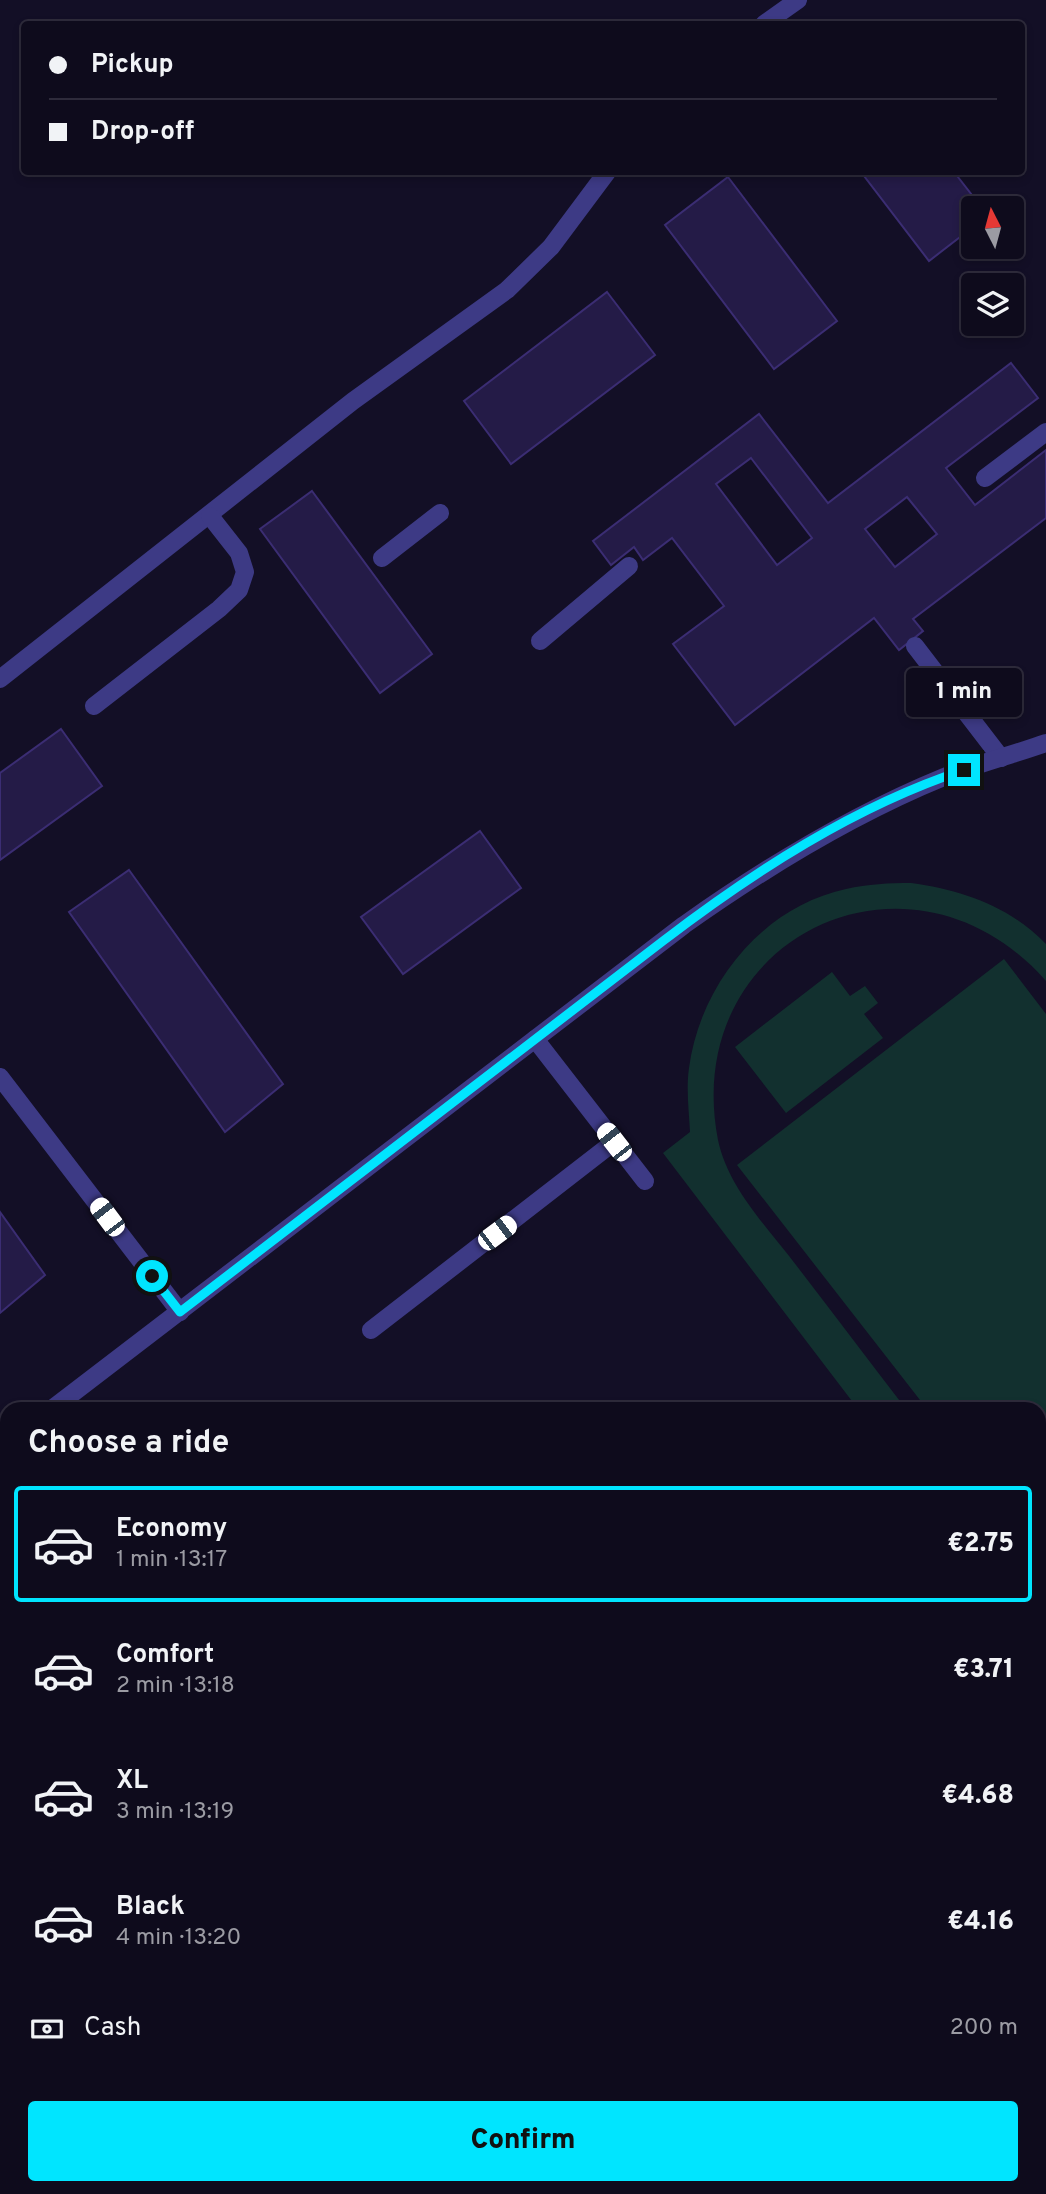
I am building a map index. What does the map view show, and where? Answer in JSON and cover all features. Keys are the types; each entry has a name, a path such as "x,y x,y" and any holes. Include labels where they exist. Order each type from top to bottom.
{"street":[{"path":"768,21 798,0"},
{"path":"0,679 353,401 507,290 551,247 605,175"},
{"path":"985,478 1046,432"},
{"path":"382,558 440,513"},
{"path":"94,706 219,609 239,590 245,572 239,552 210,516"},
{"path":"540,641 629,566"},
{"path":"915,646 1001,758"},
{"path":"61,1402 684,925 810,842 945,776 1046,743"},
{"path":"535,1039 645,1181"},
{"path":"0,1077 180,1312"},
{"path":"371,1330 614,1142"}],"green space":[{"path":"911,883 948,890 984,902 1016,919 1046,944 1046,981 991,935 932,912 872,910 816,927 769,960 734,1008 715,1069 718,1140 723,1158 750,1207 901,1402 853,1402 663,1153 690,1132 688,1076 695,1037 721,980 740,954 762,932 788,913 816,898 846,889"},
{"path":"1004,959 1046,1014 1046,1402 922,1402 737,1165"},
{"path":"832,972 850,996 865,986 878,1003 864,1014 883,1038 786,1113 735,1047"}],"building":[{"path":"863,175 956,175 973,196 961,196 961,236 929,261"},
{"path":"728,177 837,321 774,369 665,225"},
{"path":"607,292 655,355 511,464 464,401"},
{"path":"1011,363 1038,398 946,468 975,505 1046,450 1046,518 913,619 923,631 899,650 874,618 735,725 673,644 724,606 672,538 643,560 634,547 611,565 593,541 759,414 828,503","holes":["751,458 812,538 777,565 716,484","907,497 937,534 895,567 865,529"]},
{"path":"312,491 432,654 380,693 260,529"},
{"path":"61,729 102,786 0,860 0,773"},
{"path":"480,831 521,888 403,974 361,917"},
{"path":"129,870 283,1084 225,1132 69,912"},
{"path":"0,1212 45,1275 0,1313"}],"route":[{"path":"152,1276 180,1312 733,890 810,842 875,808 964,770"}]}
